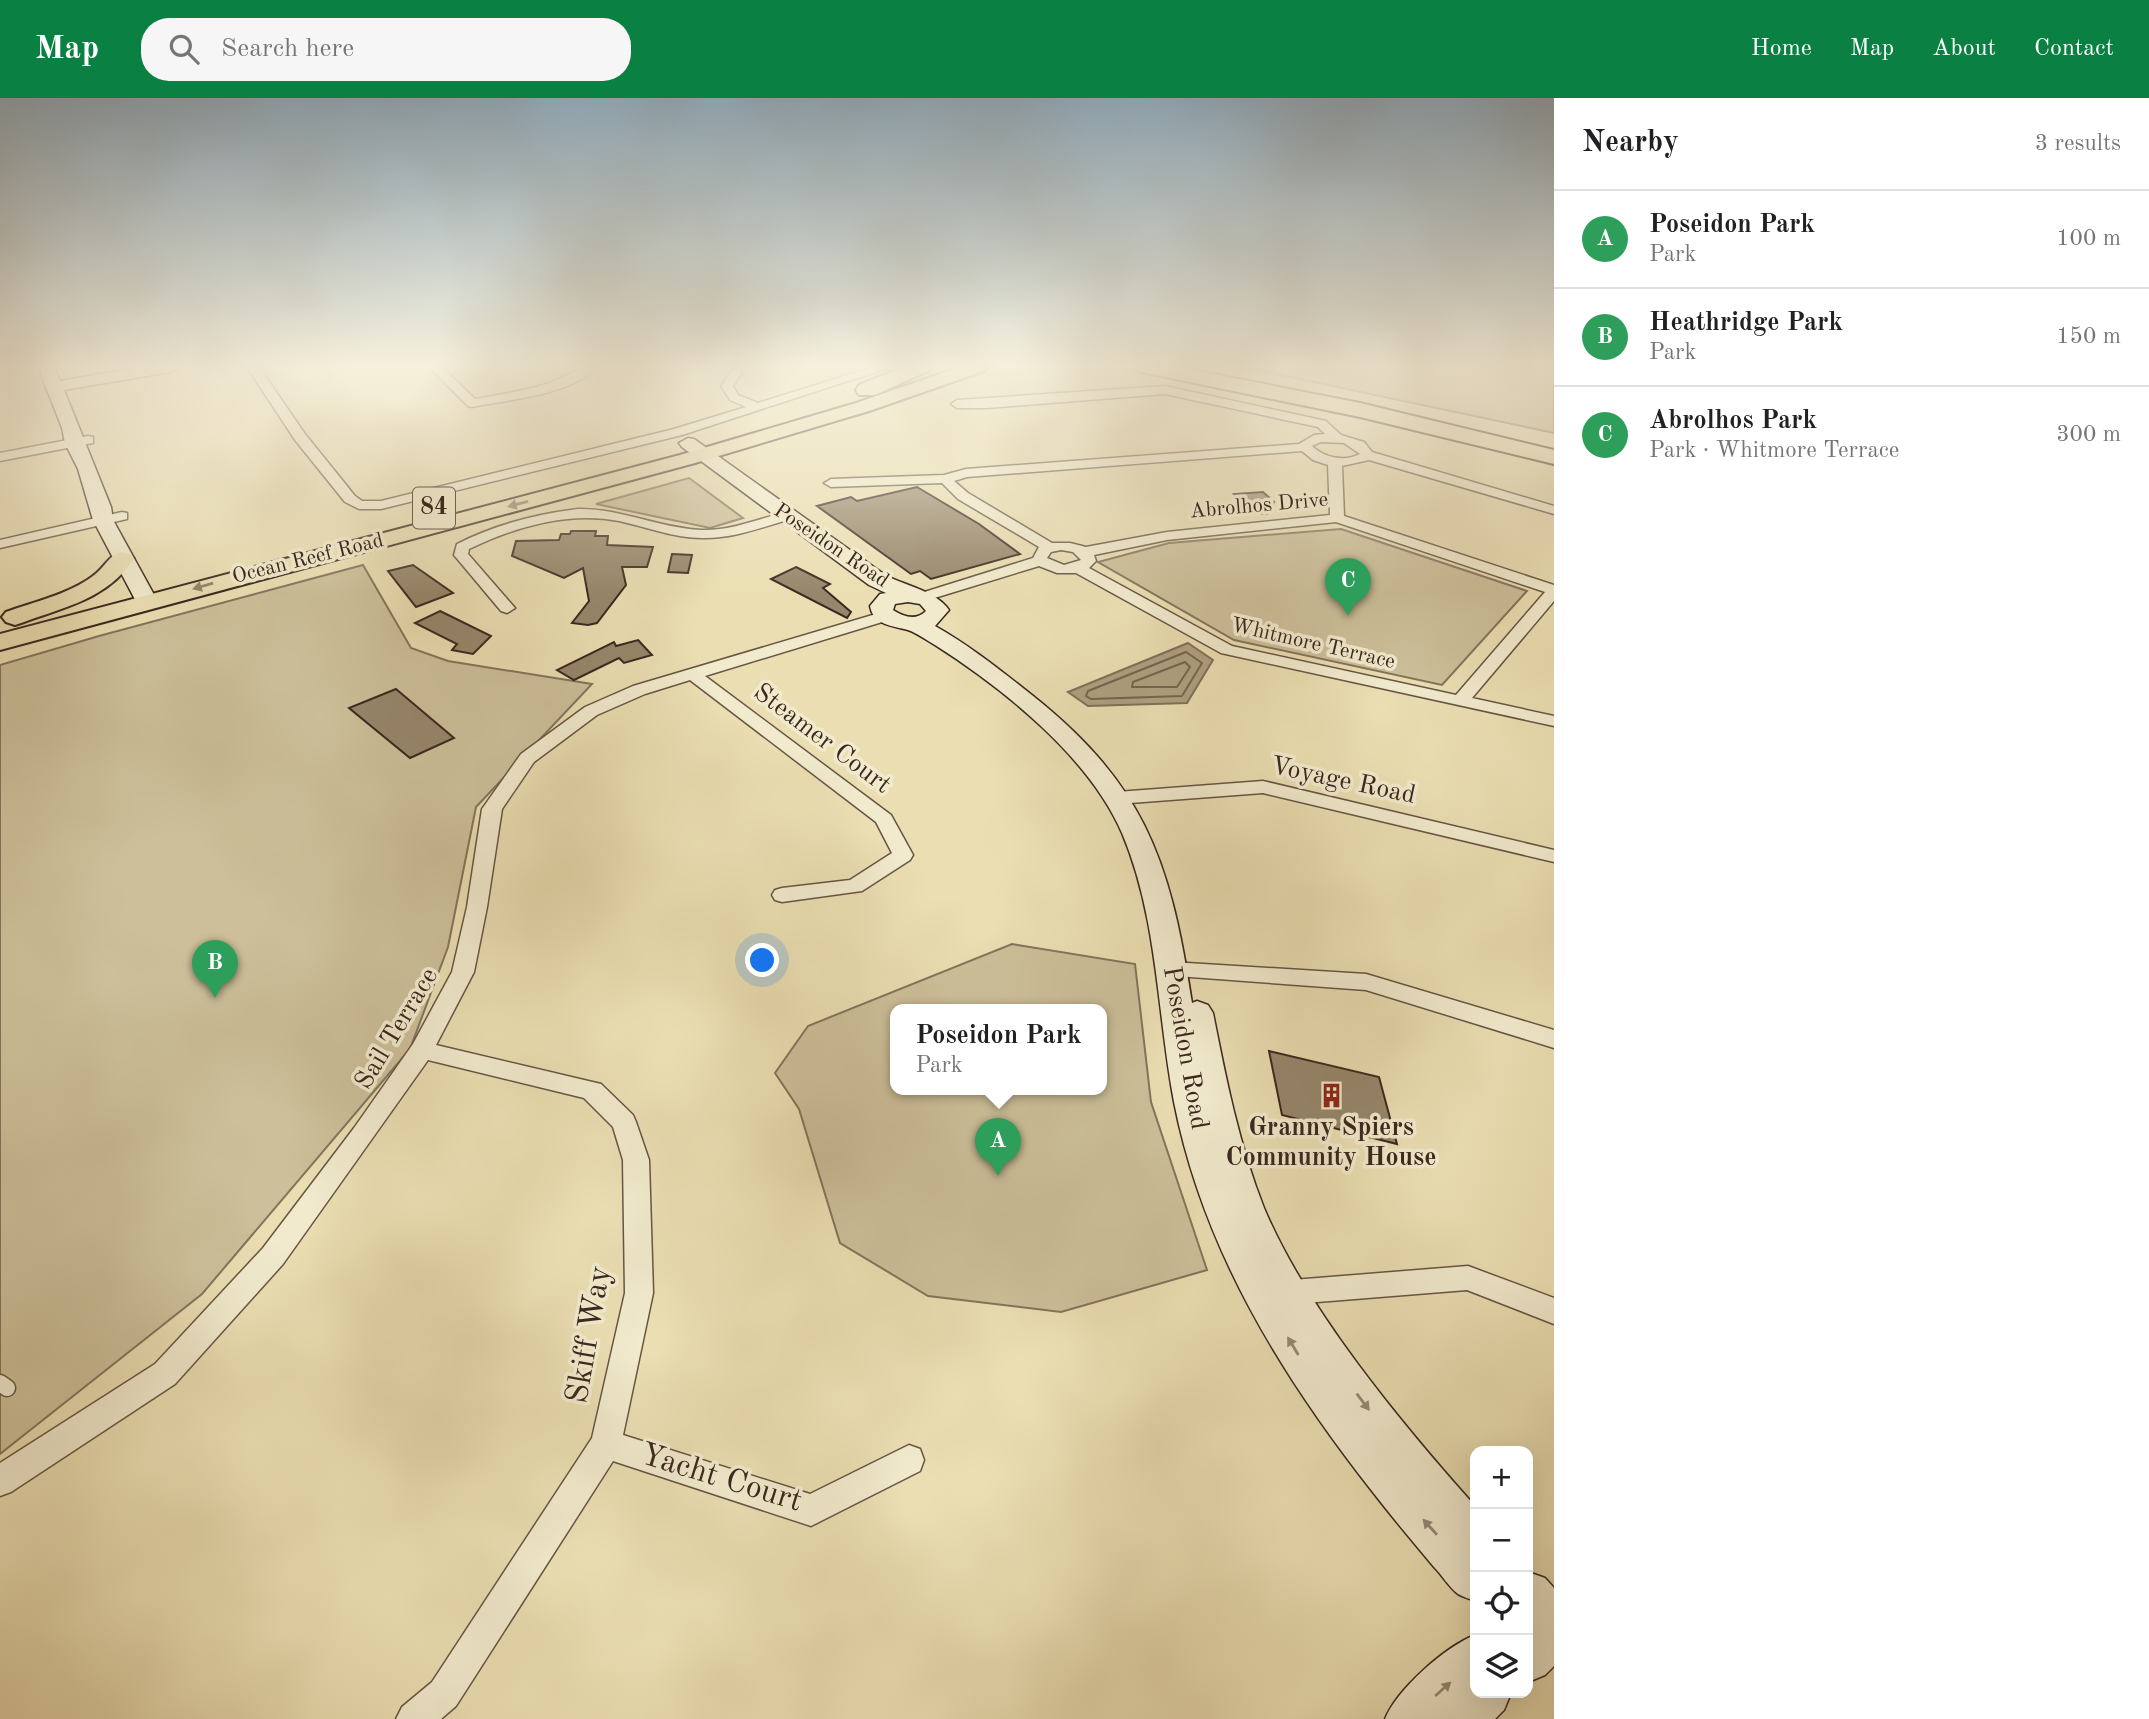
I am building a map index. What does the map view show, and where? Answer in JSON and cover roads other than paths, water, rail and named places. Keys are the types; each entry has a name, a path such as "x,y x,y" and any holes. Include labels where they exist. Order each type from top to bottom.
{"highway":[{"path":"1496,443 1554,457"}],"main road":[{"name":"Ocean Reef Road","path":"688,451 713,443"},
{"name":"Ocean Reef Road","path":"8,619 151,591 688,451 729,443"},
{"path":"728,471 743,457 770,443"},
{"path":"8,619 103,581 122,559"},
{"name":"Ocean Reef Road","path":"0,642 151,591"}],"street":[{"path":"0,457 73,443"},
{"path":"81,443 87,469 151,591"},
{"path":"305,443 350,499 359,505 381,505 499,478 630,443"},
{"path":"831,483 945,480 967,473 1305,447 1309,443"},
{"path":"1355,443 1363,447 1367,455 1554,510"},
{"path":"1305,447 1315,456 1335,461 1357,461 1367,455"},
{"name":"Poseidon Road","path":"688,451 728,471 780,518"},
{"name":"Poseidon Road","path":"688,451 780,518 865,585 912,609 946,641 1031,706 1126,797 1180,971 1188,1083 1202,1147 1236,1240 1276,1294 1328,1354 1394,1444 1470,1533"},
{"path":"1335,461 1337,518"},
{"path":"945,480 962,496 1047,558 1081,560"},
{"path":"507,608 461,555 462,547 487,535 572,514 593,513 665,530 704,535 780,518"},
{"path":"0,544 112,518"},
{"path":"112,518 122,559 151,591"},
{"name":"Abrolhos Drive","path":"1081,560 1167,536 1337,518 1554,590"},
{"path":"912,609 1047,558 1068,546 1081,560"},
{"name":"Whitmore Terrace","path":"1081,560 1227,650 1554,721"},
{"path":"1460,701 1554,590"},
{"name":"Sail Terrace","path":"0,1481 165,1374 273,1256 422,1050 463,972 477,906 492,809 527,758 591,710 639,690 912,609"},
{"name":"Steamer Court","path":"692,674 884,819 903,855 855,886 782,895"},
{"name":"Voyage Road","path":"1126,797 1263,787 1554,856"},
{"path":"1180,971 1366,982 1554,1039"},
{"name":"Skiff Way","path":"414,1719 444,1695 606,1444 639,1293 636,1160 624,1122 592,1091 422,1050"},
{"path":"1276,1294 1468,1278 1554,1311"},
{"name":"Poseidon Road","path":"1276,1294 1297,1353 1377,1466 1470,1572"},
{"name":"Yacht Court","path":"606,1444 811,1510 909,1460"},
{"path":"1410,1719 1470,1664"},
{"path":"1458,1719 1481,1698"}],"water":[{"path":"1188,643 1213,660 1187,703 1088,706 1068,692"}],"place":[{"name":"Abrolhos Park","path":"1348,616"},
{"name":"Heathridge Park","path":"215,998"},
{"name":"Granny Spiers Community House","path":"1331,1096"},
{"name":"Poseidon Park","path":"998,1176"}]}
